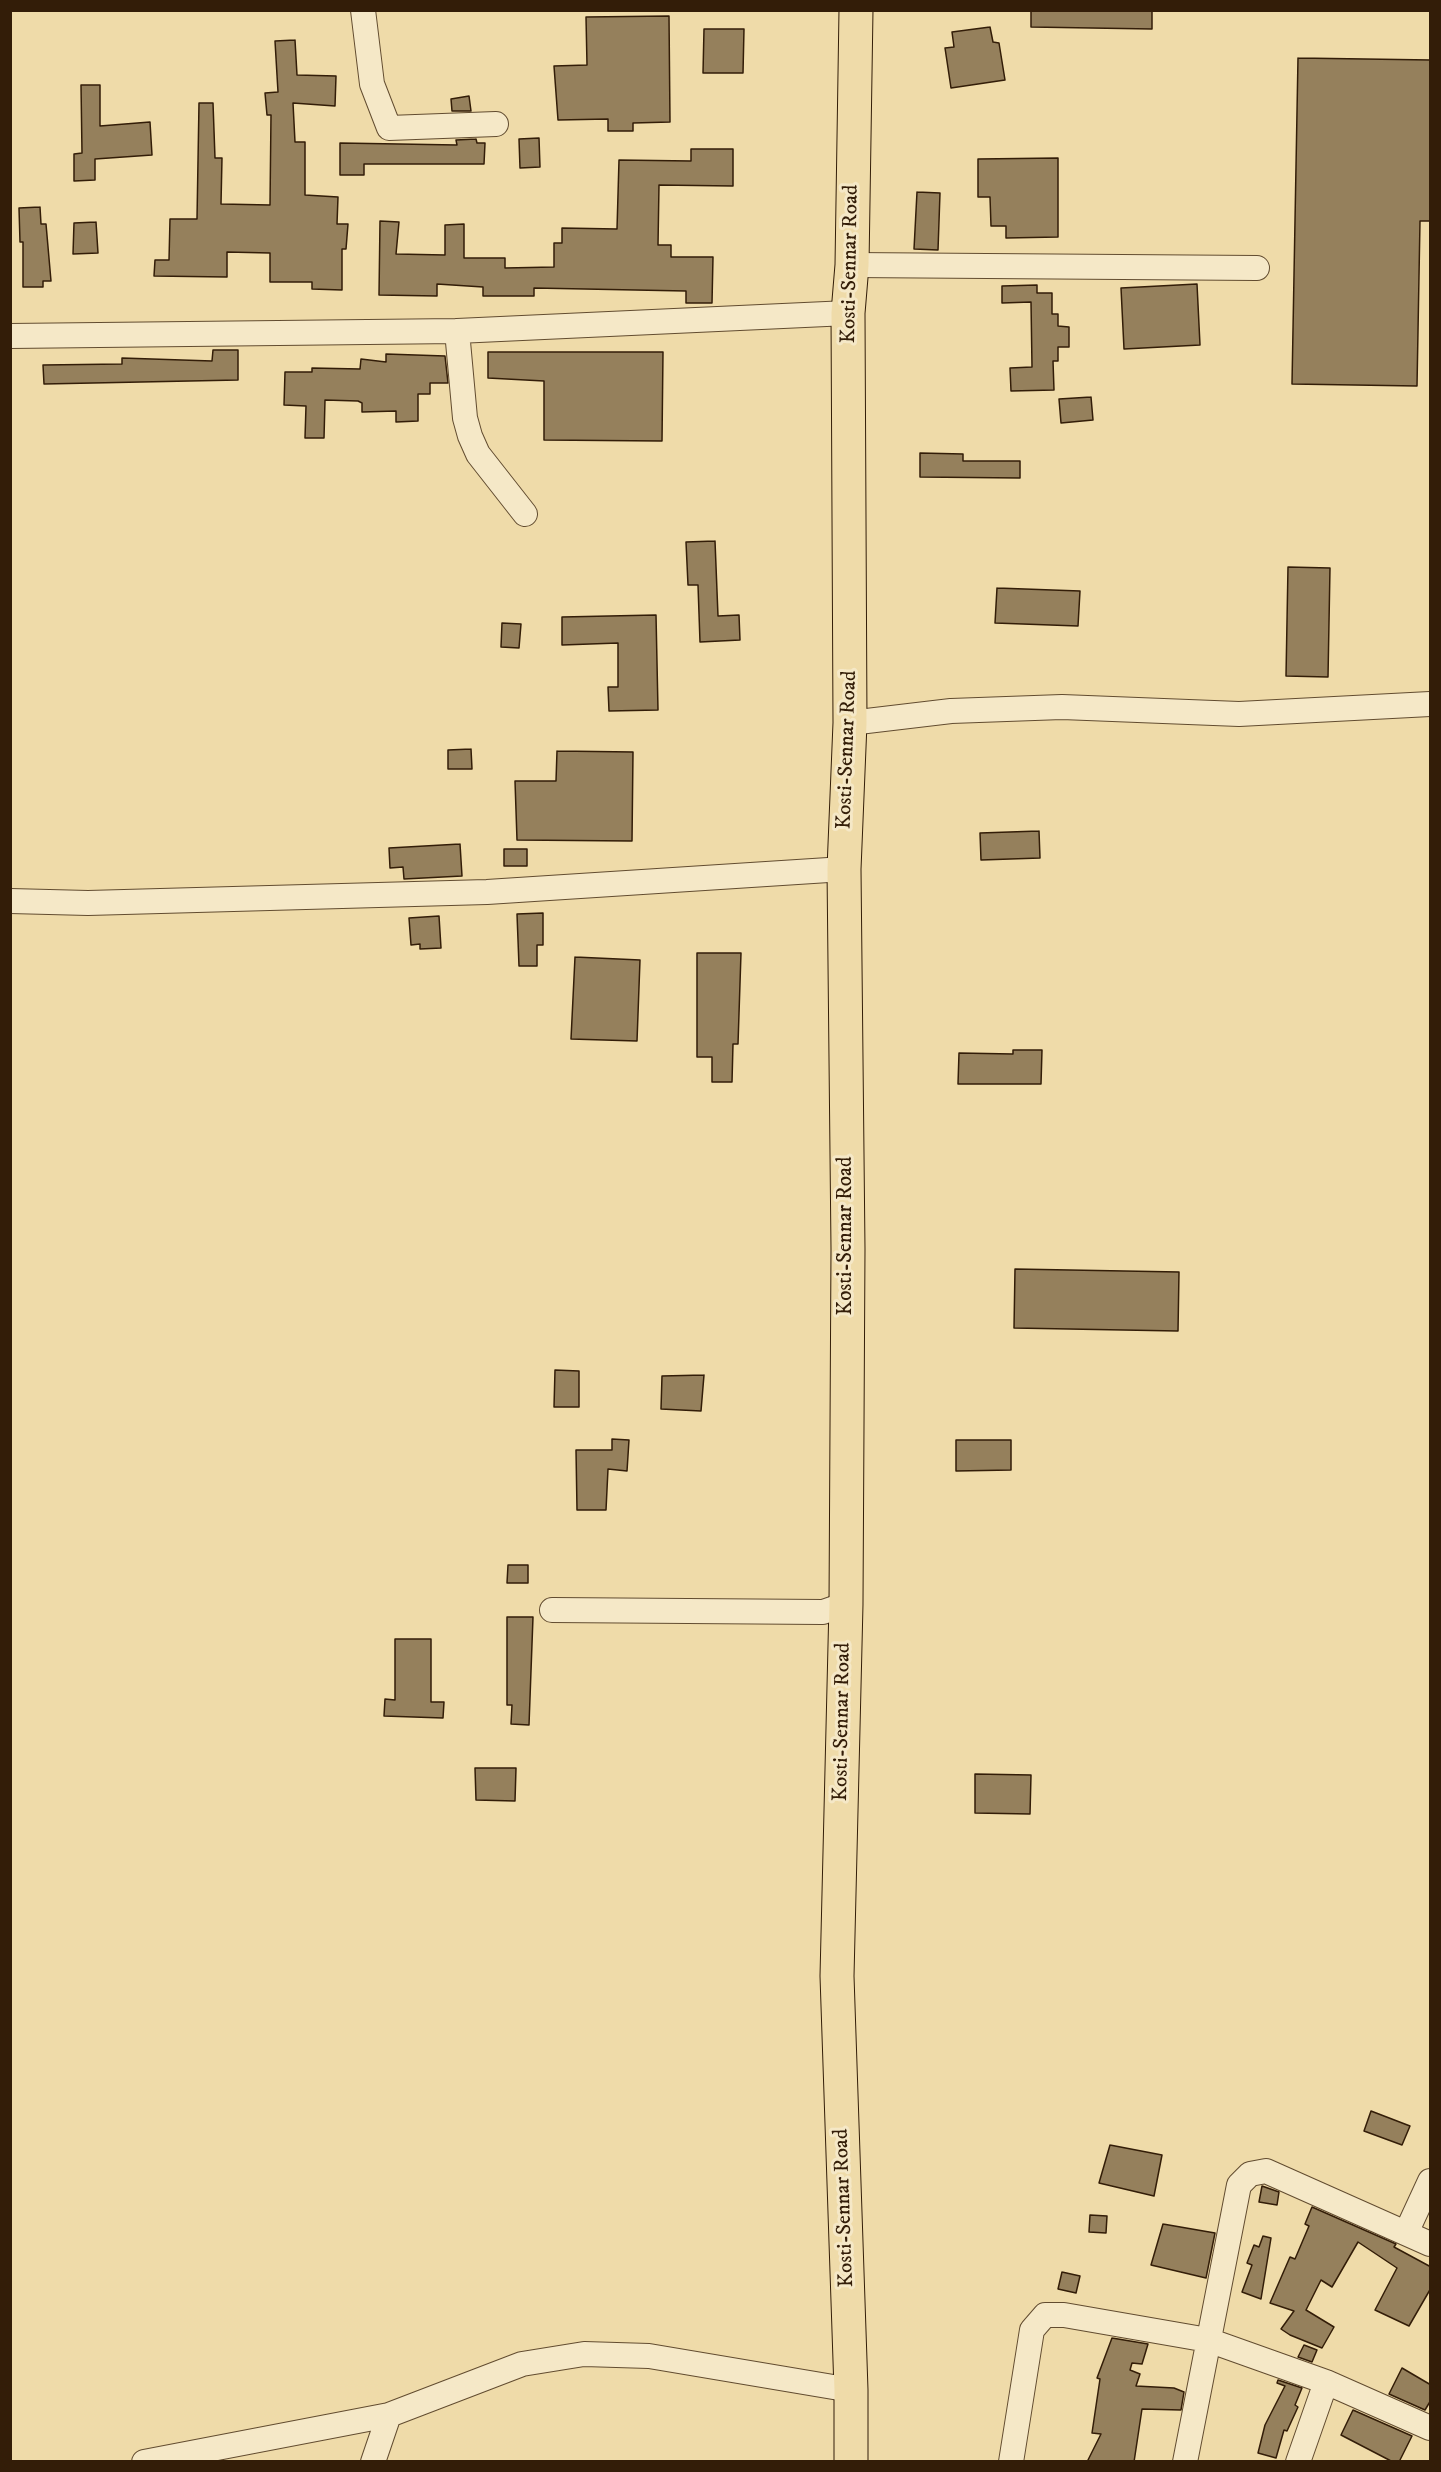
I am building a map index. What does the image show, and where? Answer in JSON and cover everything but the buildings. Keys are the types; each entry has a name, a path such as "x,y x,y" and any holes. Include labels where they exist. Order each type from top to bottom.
{"highway":[{"name":"Kosti-Sennar Road","path":"851,2462 851,2390 837,1976 846,1604 848,1249 844,869 850,723 848,313 852,265 856,10"}],"street":[{"path":"363,10 372,84 389,128 496,124"},
{"path":"852,265 1257,268"},
{"path":"10,336 457,331 848,313"},
{"path":"457,331 465,418 470,436 478,454 525,514"},
{"path":"850,723 951,711 1051,707 1239,714 1431,704"},
{"path":"10,901 88,903 487,892 844,869"},
{"path":"552,1610 823,1612 846,1604"},
{"path":"1185,2462 1239,2185 1250,2174 1266,2171 1431,2244"},
{"path":"1406,2233 1431,2181"},
{"path":"1011,2462 1032,2331 1045,2315 1064,2314 1208,2340 1326,2382 1431,2428"},
{"path":"144,2462 389,2415 522,2364 584,2354 649,2356 851,2390"},
{"path":"1298,2462 1326,2382"},
{"path":"373,2462 389,2415"}]}
